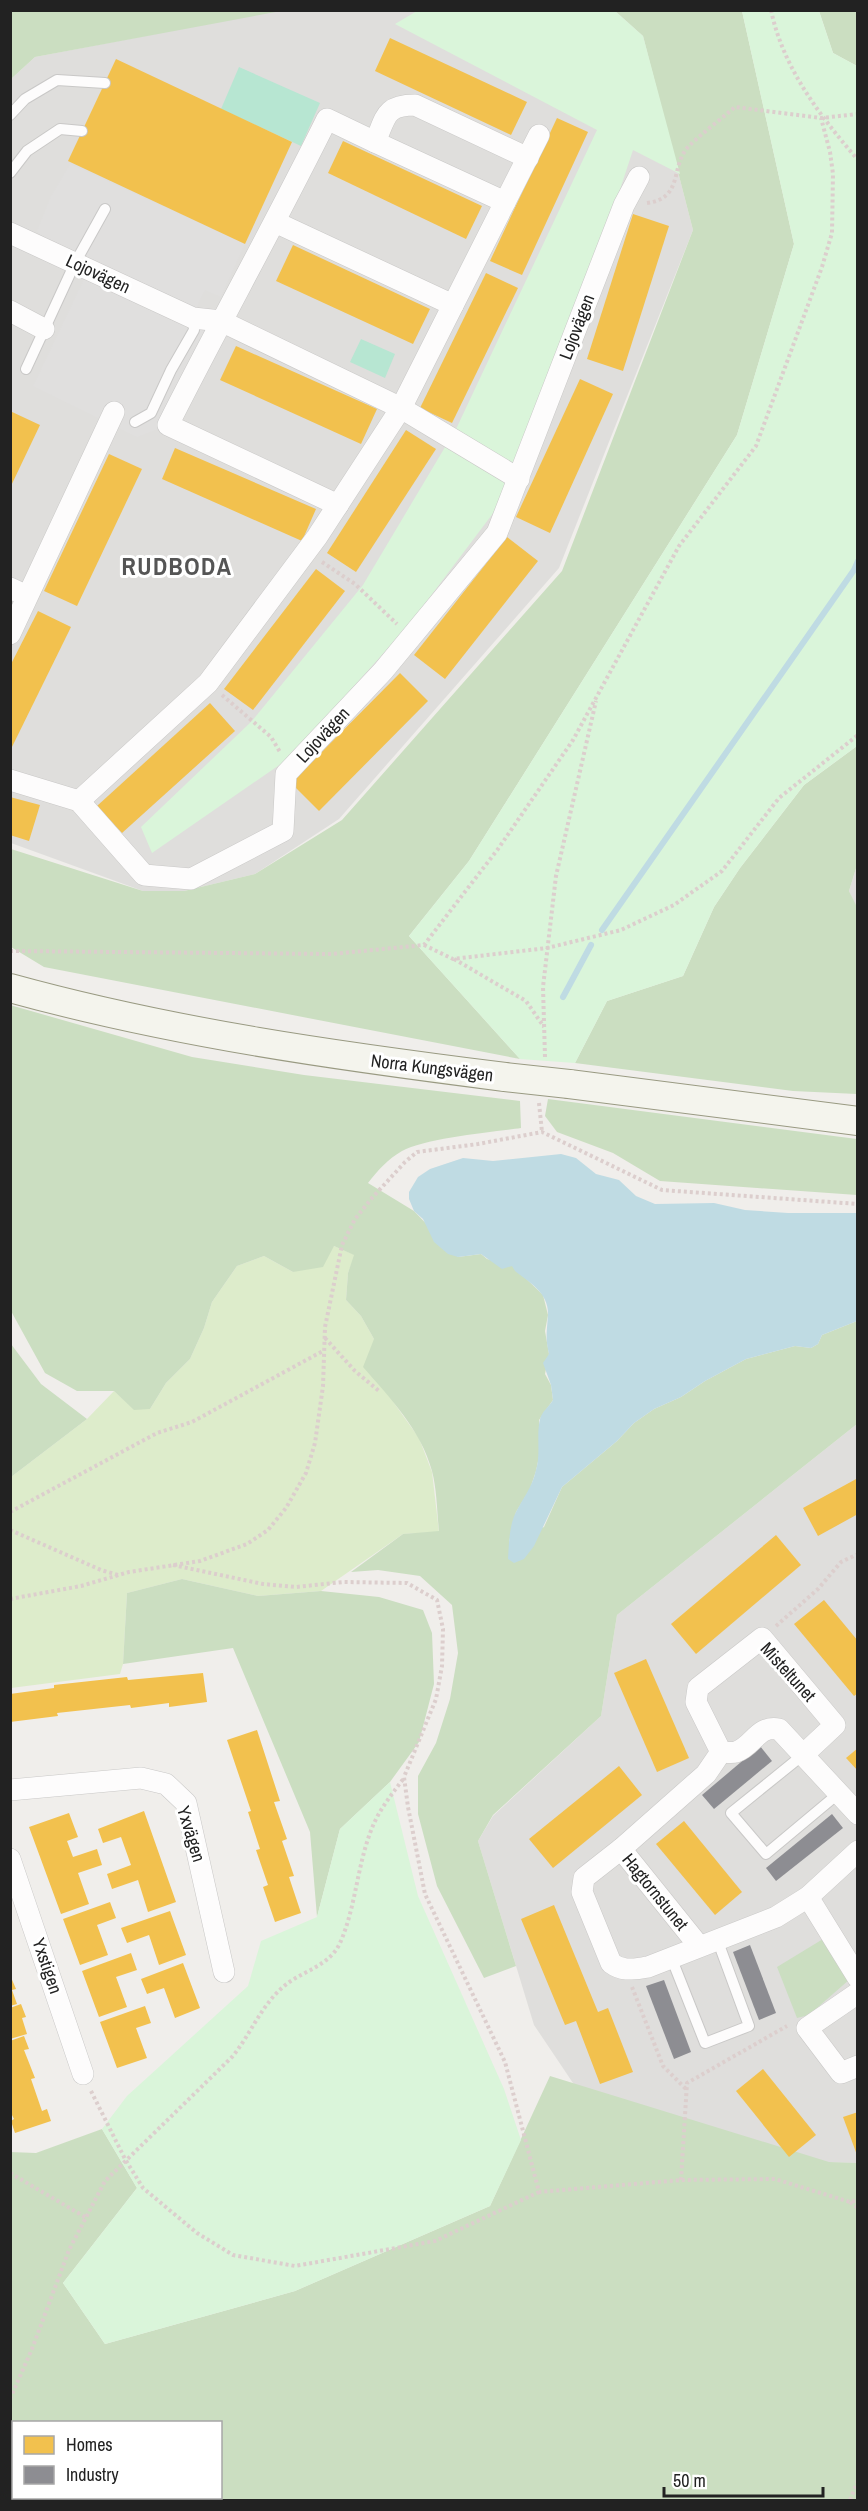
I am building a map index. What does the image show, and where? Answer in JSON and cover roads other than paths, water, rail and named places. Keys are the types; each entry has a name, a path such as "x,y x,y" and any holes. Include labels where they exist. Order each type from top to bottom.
{"main road":[{"name":"Norra Kungsvägen","path":"10,988 209,1035 304,1051 858,1122"}],"street":[{"path":"375,142 390,110 403,105 415,105 528,158"},
{"path":"338,505 168,425 220,321 275,222 327,119 505,202"},
{"path":"10,780 79,801 208,683 307,551 401,408 539,135"},
{"name":"Lojovägen","path":"79,801 144,874 191,879 283,831 286,774 383,671 497,533 624,205 639,177"},
{"path":"275,222 453,305"},
{"name":"Lojovägen","path":"10,233 194,318 220,321 401,408 519,479"},
{"path":"10,311 44,329"},
{"path":"10,634 19,592 114,412"},
{"name":"Misteltunet","path":"721,1752 696,1702 698,1688 762,1638 836,1725 804,1754"},
{"path":"621,1849 706,1774 721,1752 737,1752 761,1731 774,1728 779,1729 804,1754 858,1814"},
{"name":"Yxvägen","path":"10,1790 141,1778 166,1784 186,1803 224,1972"},
{"name":"Hagtornstunet","path":"708,1942 621,1849 584,1878 582,1892 610,1963 618,1968 633,1969 648,1967 776,1917 808,1897 858,1851"},
{"name":"Yxstigen","path":"10,1859 83,2074"},
{"path":"808,1897 858,1978"},
{"path":"858,1993 807,2028 841,2073 858,2066"}],"lane":[{"path":"10,114 25,99 57,80 105,83"},
{"path":"10,173 27,151 60,129 82,131"},
{"path":"26,369 75,263 105,208"},
{"path":"135,422 151,413 171,370 194,330 194,318"},
{"path":"804,1754 731,1813 766,1854 839,1793"},
{"path":"671,1957 705,2043 749,2026 708,1942"}],"water":[{"path":"561,1154 576,1158 596,1174 619,1180 636,1196 655,1204 714,1203 745,1210 788,1213 857,1213 857,1321 822,1335 818,1344 811,1348 795,1346 746,1359 681,1397 654,1409 634,1423 617,1441 562,1487 534,1546 524,1559 514,1563 508,1559 512,1523 534,1476 538,1457 540,1419 553,1400 551,1385 543,1363 549,1354 547,1307 538,1289 512,1266 502,1269 481,1254 458,1257 448,1254 434,1242 423,1219 414,1211 409,1192 418,1177 430,1169 463,1158 493,1161"}],"waterway":[{"path":"602,930 854,570 858,561"},
{"path":"563,997 591,945"}],"district":[{"name":"RUDBODA","path":"177,567"}]}
